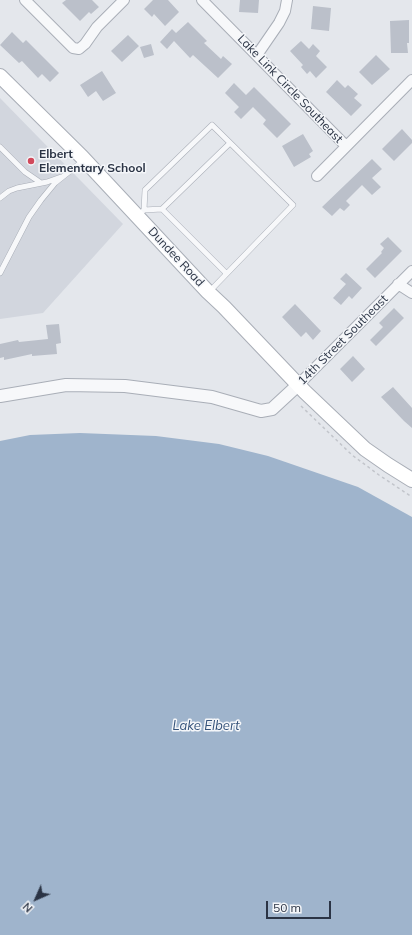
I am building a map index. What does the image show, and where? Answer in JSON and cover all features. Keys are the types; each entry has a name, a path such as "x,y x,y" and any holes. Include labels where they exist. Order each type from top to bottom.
{"main road":[{"name":"Dundee Road","path":"0,76 84,160 141,213 208,292 298,385 365,449 412,480"}],"street":[{"path":"25,0 73,48 79,49 85,44 97,27 124,0"},
{"name":"Lake Link Circle Southeast","path":"202,0 346,146 412,80"},
{"path":"257,55 279,23 285,11 287,0"},
{"path":"317,176 346,146"},
{"name":"14th Street Southeast","path":"0,396 66,385 125,386 212,396 261,411 272,408 298,385 412,270"},
{"path":"398,284 412,293"}],"lane":[{"path":"208,292 293,205 212,125 145,190 141,213 162,209 230,143"},
{"path":"0,147 25,172 41,183"},
{"path":"0,273 29,217 55,183 84,160"},
{"path":"0,198 13,190 65,175"},
{"path":"162,209 226,273"}],"shaded area":[{"name":"Elbert Elementary School","path":"0,98 123,224 43,313 0,319"}],"water":[{"name":"Lake Elbert","path":"80,433 156,436 219,444 268,456 358,487 412,517 412,935 0,935 0,441 30,435"}],"building":[{"path":"66,0 92,0 99,7 91,14 89,12 80,21 62,3"},
{"path":"153,0 168,0 179,12 165,26 154,14 152,17 144,9"},
{"path":"240,0 259,0 258,13 239,12"},
{"path":"313,6 331,8 329,31 311,29"},
{"path":"409,20 409,43 407,43 408,53 391,53 390,21"},
{"path":"188,22 207,41 204,43 221,59 223,56 232,64 218,78 193,55 190,58 174,41 167,49 160,42 172,29 176,33"},
{"path":"12,32 23,43 26,40 59,73 50,82 42,74 38,78 22,61 19,63 0,45"},
{"path":"128,35 139,46 122,62 111,51"},
{"path":"301,41 309,49 313,44 320,51 316,56 327,67 316,78 310,71 307,74 301,67 303,65 290,51"},
{"path":"151,44 154,55 144,58 140,47"},
{"path":"376,55 390,69 372,85 359,72"},
{"path":"102,71 116,93 103,101 96,91 88,97 80,85"},
{"path":"337,80 345,88 348,85 358,94 354,98 362,105 351,116 326,92"},
{"path":"234,83 246,95 254,87 291,124 277,138 263,124 266,120 253,107 241,119 234,112 239,107 225,93"},
{"path":"402,129 412,140 412,143 394,161 382,149"},
{"path":"303,134 313,151 309,154 311,157 294,167 282,146"},
{"path":"372,159 382,169 372,178 381,187 372,195 362,185 346,201 350,205 344,211 340,208 332,216 322,207"},
{"path":"388,237 402,251 375,278 366,269 382,253 381,252 384,248 380,244"},
{"path":"346,273 362,288 352,299 349,296 341,305 333,298 346,284 340,279"},
{"path":"295,304 321,331 313,340 306,332 301,337 282,317"},
{"path":"394,308 404,318 376,346 370,340 383,327 379,323"},
{"path":"59,324 61,343 56,344 57,354 32,356 32,354 4,360 4,357 0,358 0,344 18,340 19,342 48,339 46,325"},
{"path":"353,356 365,369 352,382 340,369"},
{"path":"393,387 412,408 412,428 381,397"}],"place":[{"name":"Elbert Elementary School","path":"31,161"}]}
